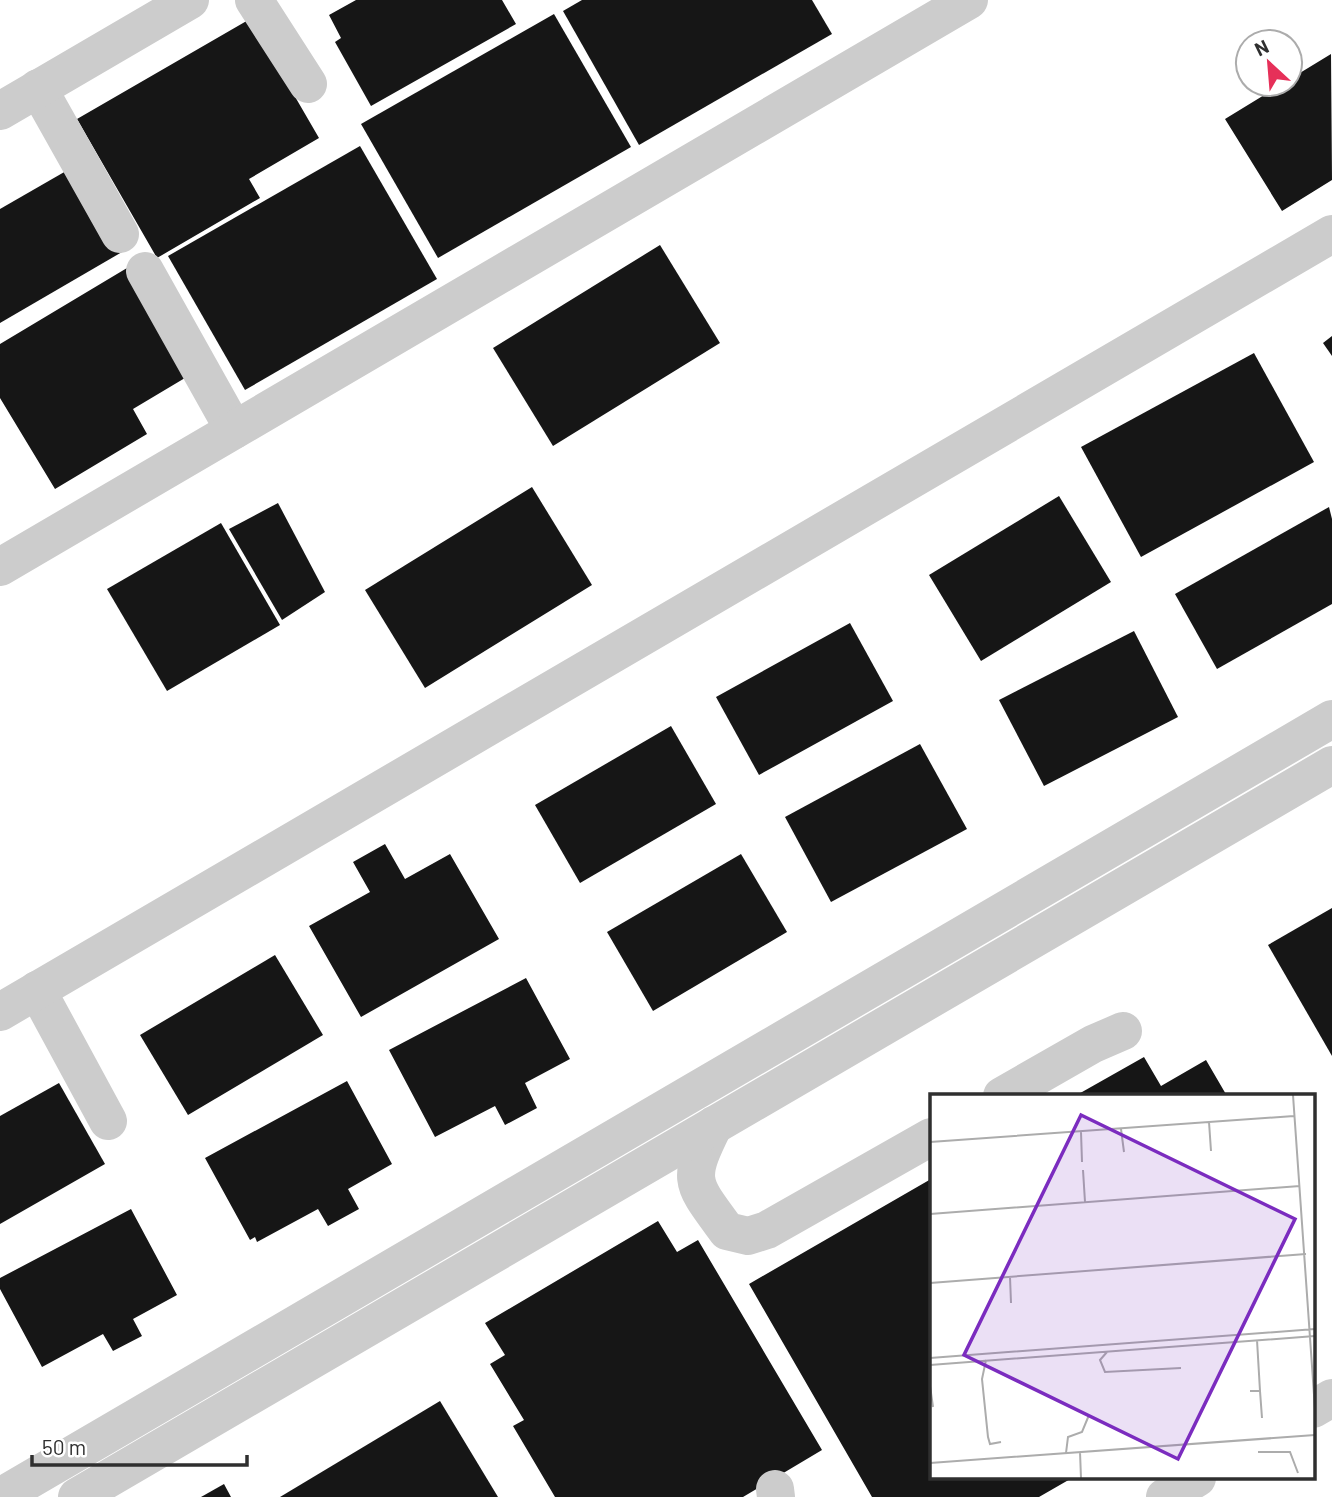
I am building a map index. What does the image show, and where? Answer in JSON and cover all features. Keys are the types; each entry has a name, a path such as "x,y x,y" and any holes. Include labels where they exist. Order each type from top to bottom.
{"street":[{"path":"0,111 190,0"},
{"path":"254,0 308,84"},
{"path":"0,567 969,0"},
{"path":"38,88 120,234"},
{"path":"0,1012 1332,234"},
{"path":"145,271 234,430"},
{"path":"0,1497 1332,719"},
{"path":"77,1497 125,1484 714,1125 1332,765"},
{"path":"37,990 108,1121"},
{"path":"1006,1094 1094,1044 1123,1031"},
{"path":"714,1125 697,1159 697,1187 727,1231 748,1236 767,1230 930,1138"},
{"path":"1314,1408 1332,1398"},
{"path":"1165,1497 1194,1480"}],"building":[{"path":"356,0 502,0 516,24 371,106 335,42 341,38 329,15"},
{"path":"582,0 812,0 832,34 639,145 563,11"},
{"path":"554,14 631,147 438,258 361,124"},
{"path":"250,19 319,138 249,179 260,198 157,258 77,119"},
{"path":"1331,54 1332,180 1282,211 1225,119 1259,98 1304,98 1304,70"},
{"path":"360,146 437,279 245,390 168,256"},
{"path":"73,167 122,252 0,323 0,209"},
{"path":"660,245 720,343 553,446 493,348"},
{"path":"132,265 195,372 133,409 147,434 55,489 0,398 0,344"},
{"path":"1332,336 1332,356 1323,343"},
{"path":"1254,353 1314,462 1141,557 1081,447"},
{"path":"532,487 592,585 425,688 365,590"},
{"path":"1059,496 1111,582 981,661 929,575"},
{"path":"278,503 325,592 282,620 229,529"},
{"path":"1329,507 1332,519 1332,604 1217,669 1175,594"},
{"path":"221,523 280,625 167,691 107,589"},
{"path":"850,623 893,701 759,775 716,697"},
{"path":"1134,631 1178,717 1044,786 999,700"},
{"path":"671,726 716,804 580,883 535,805"},
{"path":"920,744 967,829 831,902 785,817"},
{"path":"385,844 405,879 450,854 499,939 361,1017 309,926 370,892 353,862"},
{"path":"741,854 787,932 653,1011 607,932"},
{"path":"1332,908 1332,1056 1268,945"},
{"path":"275,955 323,1035 188,1115 140,1035"},
{"path":"526,978 570,1059 525,1083 537,1108 505,1125 495,1106 435,1137 389,1050"},
{"path":"1144,1057 1161,1086 1206,1060 1226,1094 1079,1094"},
{"path":"347,1081 392,1164 348,1189 359,1209 328,1226 318,1209 257,1242 255,1237 250,1240 205,1158"},
{"path":"59,1083 105,1164 0,1224 0,1116"},
{"path":"930,1180 930,1480 1069,1480 1039,1497 872,1497 749,1284"},
{"path":"131,1209 177,1295 133,1319 142,1336 113,1351 103,1334 42,1367 0,1289 0,1278"},
{"path":"658,1221 677,1252 698,1240 822,1450 743,1497 555,1497 513,1426 524,1420 490,1364 505,1355 485,1323"},
{"path":"440,1401 498,1497 280,1497"},
{"path":"224,1484 231,1497 201,1497"}]}
